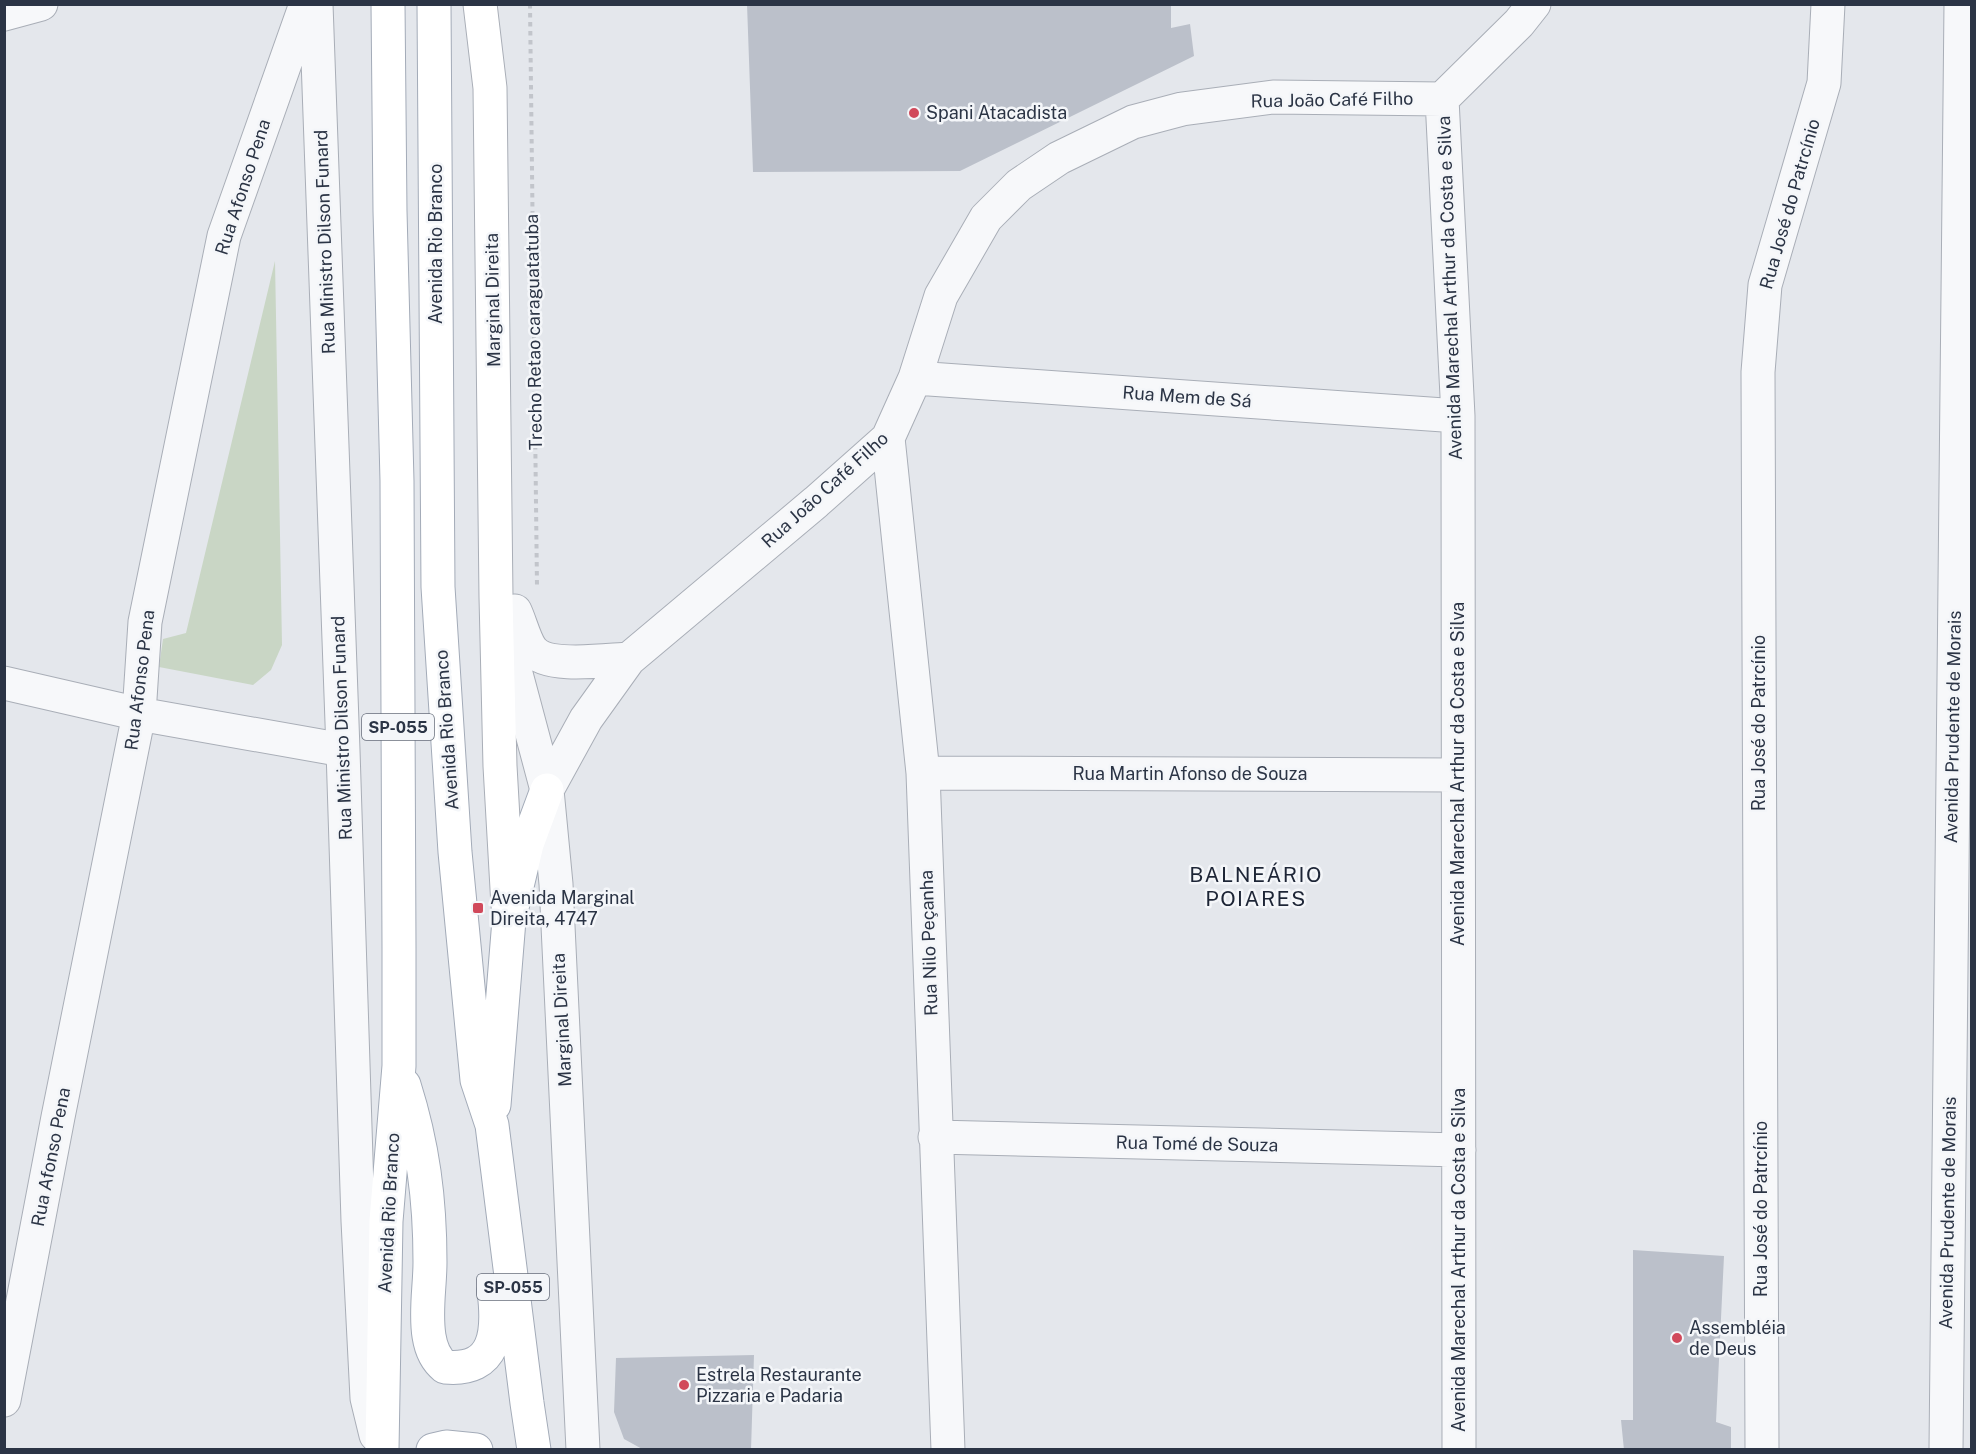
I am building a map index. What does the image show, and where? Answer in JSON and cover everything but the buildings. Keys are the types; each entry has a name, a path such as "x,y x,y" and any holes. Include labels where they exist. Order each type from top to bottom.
{"main road":[{"name":"Avenida Rio Branco","path":"381,1449 386,1211 399,1066 397,481 390,211 388,4"},
{"name":"Avenida Rio Branco","path":"434,4 438,587 455,852 477,1080 492,1125 534,1449"},
{"name":"Marginal Direita","path":"480,4 490,88 496,597 500,766 509,920"},
{"path":"492,1125 509,920 527,844 547,790"},
{"path":"399,1066 415,1119 430,1206 427,1319 429,1336 434,1356 445,1367 455,1368 477,1363 488,1354 496,1333 477,1080"},
{"path":"434,1449 446,1447 476,1449"}],"street":[{"path":"4,14 41,4"},
{"name":"Rua Afonso Pena","path":"4,1400 139,714 145,622 224,236 306,4"},
{"name":"Rua Ministro Dilson Funard","path":"316,4 344,750 358,1209 367,1398 381,1449"},
{"path":"1442,99 1519,23 1534,4"},
{"name":"Rua José do Patrcínio","path":"1762,1449 1758,372 1765,285 1824,83 1828,4"},
{"name":"Avenida Prudente de Morais","path":"1946,1449 1961,4"},
{"name":"Rua João Café Filho","path":"547,790 586,719 628,659 816,502 888,438 915,378 940,296 986,218 1019,185 1059,158 1132,122 1182,109 1272,97 1442,99"},
{"name":"Avenida Marechal Arthur da Costa e Silva","path":"1442,99 1458,416 1459,1449"},
{"name":"Rua Mem de Sá","path":"915,378 1458,416"},
{"name":"Rua Nilo Peçanha","path":"888,438 923,772 948,1449"},
{"path":"496,565 532,650 543,658 555,661 587,662 628,659"},
{"name":"Marginal Direita","path":"496,597 547,790 556,884 583,1449"},
{"path":"4,683 139,714 344,750"},
{"name":"Rua Martin Afonso de Souza","path":"923,772 1457,775"},
{"name":"Rua Tomé de Souza","path":"935,1137 1459,1150"}],"path":[{"name":"Trecho Retao caraguatatuba","path":"530,4 537,587"}],"green space":[{"path":"275,261 282,645 271,670 253,685 159,667 163,639 186,633"}],"place":[{"name":"Spani Atacadista","path":"914,113"},
{"name":"Avenida Marginal Direita, 4747","path":"478,908"},
{"name":"Assembléia de Deus","path":"1677,1338"},
{"name":"Estrela Restaurante Pizzaria e Padaria","path":"684,1385"}],"district":[{"name":"BALNEÁRIO POIARES","path":"1256,887"}]}
